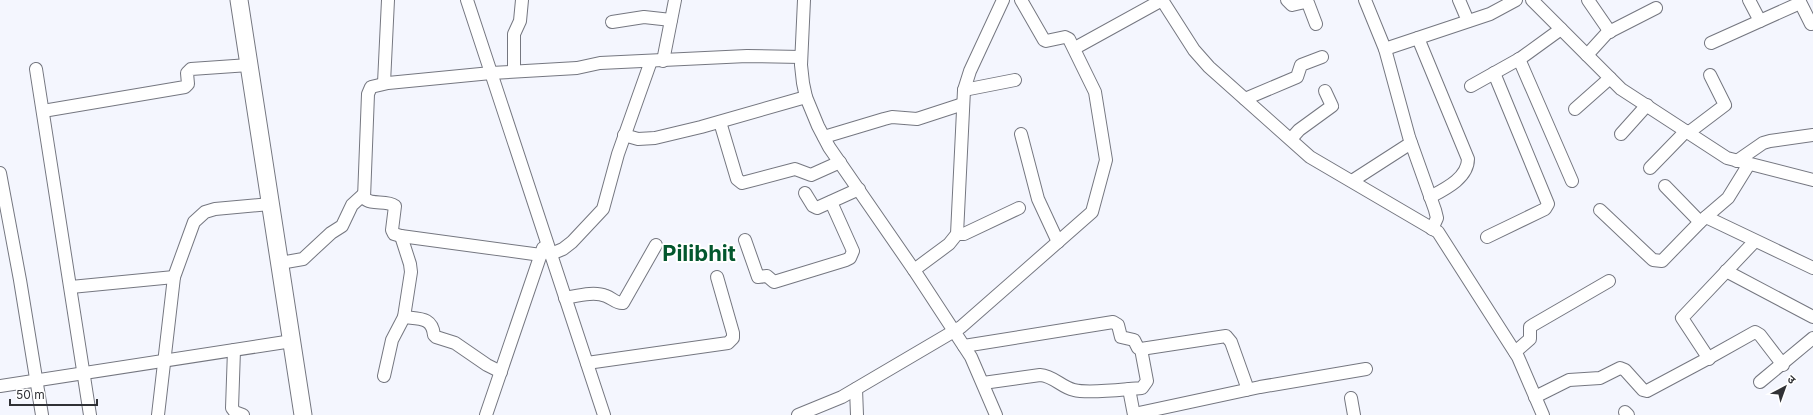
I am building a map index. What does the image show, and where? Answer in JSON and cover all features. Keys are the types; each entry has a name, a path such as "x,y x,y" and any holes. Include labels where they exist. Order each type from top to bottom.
{"main road":[{"path":"239,0 303,415"}],"street":[{"path":"384,83 388,0"},
{"path":"467,0 546,240 546,255 486,415"},
{"path":"514,71 514,34 520,21 522,0"},
{"path":"664,61 675,0"},
{"path":"804,0 802,57 803,82 806,98 824,137 964,346 983,383 996,415"},
{"path":"914,270 948,244 957,234 964,90 970,71 1003,0"},
{"path":"804,414 842,397 961,327 1092,212 1106,160 1095,92 1069,39 1065,37 1046,42 1021,0"},
{"path":"1074,48 1162,0 1194,50 1209,67 1310,157 1438,232 1515,352 1543,415"},
{"path":"1287,0 1292,5 1305,2 1308,3 1316,24"},
{"path":"1365,0 1385,49 1411,143 1437,218 1432,229"},
{"path":"1459,0 1468,21"},
{"path":"1385,49 1490,14 1516,0"},
{"path":"1532,0 1622,89 1727,158 1813,180"},
{"path":"1588,0 1610,32"},
{"path":"1749,0 1760,21"},
{"path":"1711,43 1800,1 1811,24"},
{"path":"1587,55 1604,36 1656,8"},
{"path":"612,22 644,17 671,20"},
{"path":"1471,86 1519,59 1561,29"},
{"path":"1418,38 1468,159 1467,167 1453,185 1430,196"},
{"path":"651,61 624,135 603,209 572,242 563,249 546,255 401,236 394,234 392,230 394,206 391,203 366,200 364,198 368,94 373,85 491,72 577,68 600,63 747,56 802,57"},
{"path":"1245,99 1297,77 1301,65 1322,57"},
{"path":"1519,59 1572,181"},
{"path":"43,111 185,87 188,84 187,73 191,69 249,65"},
{"path":"36,68 90,415"},
{"path":"1487,237 1545,209 1548,204 1494,73"},
{"path":"1650,168 1687,132 1725,105 1710,75"},
{"path":"1575,109 1610,78"},
{"path":"964,90 1015,80"},
{"path":"1290,139 1299,130 1332,106 1325,91"},
{"path":"624,135 638,139 650,139 720,122 806,98"},
{"path":"824,137 892,117 917,118 963,104"},
{"path":"1620,134 1647,105"},
{"path":"720,122 737,179 742,183 795,169 811,175 840,162"},
{"path":"1021,134 1038,199 1058,242"},
{"path":"1600,210 1653,260 1658,262 1662,261 1703,220 1728,198 1743,162 1763,143 1813,135"},
{"path":"1352,182 1411,143"},
{"path":"0,173 42,415"},
{"path":"1665,186 1703,220 1755,241 1813,268"},
{"path":"805,193 813,206 817,208 859,189"},
{"path":"280,263 302,259 331,233 342,226 352,205 364,194"},
{"path":"745,240 758,276 767,276 774,282 846,260 850,258 853,251 831,202"},
{"path":"158,415 174,277 192,227 199,216 214,209 270,204"},
{"path":"957,234 964,234 1019,208"},
{"path":"384,376 392,340 404,317 411,272 401,236"},
{"path":"1708,359 1682,318 1755,241"},
{"path":"565,298 602,294 623,303 656,245"},
{"path":"546,255 565,298 604,415"},
{"path":"1726,271 1813,317"},
{"path":"71,287 174,277"},
{"path":"587,363 728,343 733,338 733,333 717,277"},
{"path":"1515,352 1530,339 1530,327 1533,324 1609,281"},
{"path":"404,317 429,322 434,328 434,335 436,337 455,343 487,365 501,372"},
{"path":"964,346 1113,322 1118,325 1121,337 1134,340 1138,348 1141,349 1147,381 1142,388 1078,391 1066,387 1048,376 1040,375 983,383"},
{"path":"1536,397 1569,380 1600,378 1620,368 1647,391 1755,332 1760,335 1783,365"},
{"path":"1141,349 1226,336 1231,342 1246,384 1246,390"},
{"path":"1760,382 1783,365 1813,338"},
{"path":"0,386 292,341"},
{"path":"234,350 232,408 235,412 244,415"},
{"path":"1129,389 1134,414 1246,390 1366,369"},
{"path":"856,389 857,415"},
{"path":"1351,398 1354,415"}],"district":[{"name":"Pilibhit","path":"699,253"}]}
